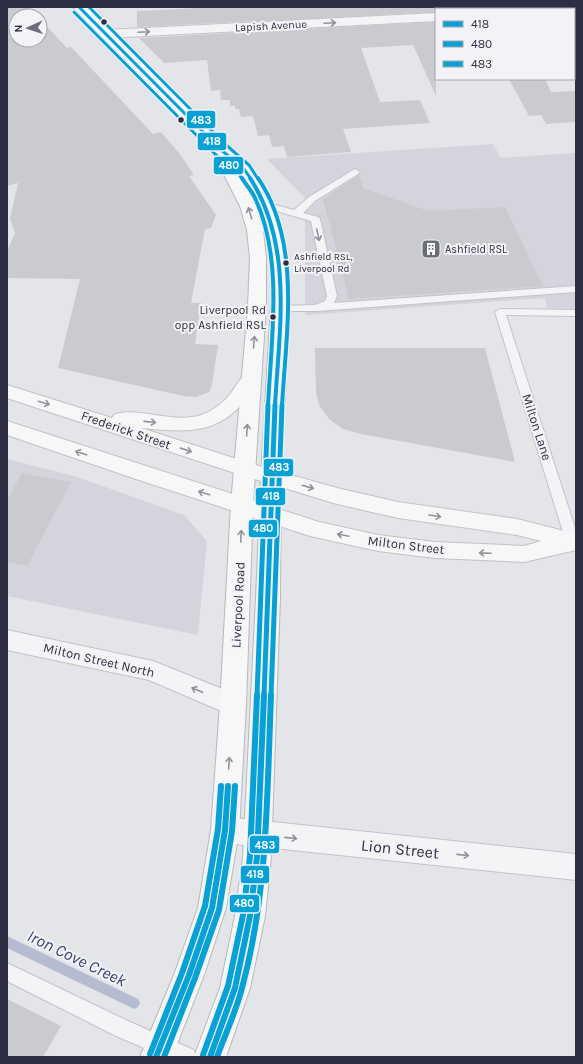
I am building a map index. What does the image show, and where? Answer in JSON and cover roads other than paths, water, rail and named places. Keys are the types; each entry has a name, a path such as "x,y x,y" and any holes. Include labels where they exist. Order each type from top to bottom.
{"main road":[{"name":"Liverpool Road","path":"78,7 220,150 244,169 261,195 272,224 278,254 281,289 271,477 258,834 251,909 235,988 210,1057"},
{"name":"Liverpool Road","path":"168,1053 189,975 212,908 225,830 233,705 242,504 250,380 257,306 258,258 255,230 248,206 220,150"},
{"path":"83,415 175,424 196,424 210,420 232,406 242,395 250,380"},
{"name":"Frederick Street","path":"7,391 245,469"},
{"path":"7,428 143,474 242,504"},
{"path":"245,469 337,496 398,510 517,527 575,542"},
{"name":"Milton Street","path":"242,504 318,530 370,541 435,550 524,554 575,542"}],"street":[{"name":"Lapish Avenue","path":"106,34 435,17"},
{"name":"Milton Street North","path":"7,640 153,671 233,705"},
{"name":"Lion Street","path":"225,830 576,867"}],"lane":[{"path":"297,213 312,199 355,172"},
{"path":"279,309 318,308 329,303 332,296 314,219 312,199"},
{"path":"265,205 314,219"},
{"path":"321,306 576,289"},
{"name":"Milton Lane","path":"575,542 500,312 576,313"},
{"path":"7,972 168,1053"}],"waterway":[{"name":"Iron Cove Creek","path":"7,942 134,1003"}],"place":[{"name":"Ashfield RSL","path":"431,249"},
{"name":"Ashfield RSL, Liverpool Rd","path":"286,263"},
{"name":"Liverpool Rd opp Ashfield RSL","path":"273,317"}]}
